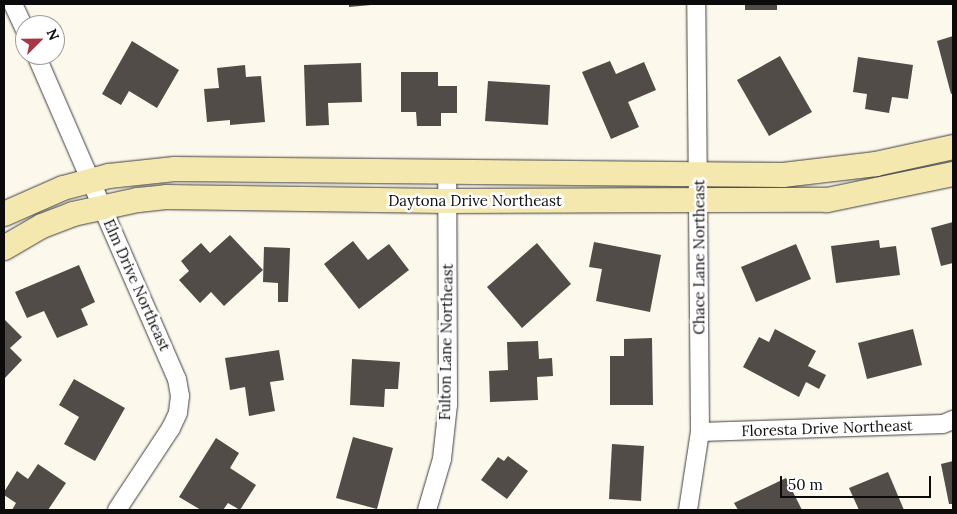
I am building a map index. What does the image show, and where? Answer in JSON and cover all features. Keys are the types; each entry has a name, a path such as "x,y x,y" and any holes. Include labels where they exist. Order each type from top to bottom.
{"street":[{"name":"Chace Lane Northeast","path":"688,510 700,432 696,4"},
{"name":"Elm Drive Northeast","path":"40,65 171,361 180,396 178,413 171,428 118,510"},
{"name":"Daytona Drive Northeast","path":"4,214 63,188 126,174 175,169 783,175 835,170 904,159 953,147"},
{"name":"Fulton Lane Northeast","path":"426,510 442,459 448,405 447,172"},
{"name":"Daytona Drive Northeast","path":"4,248 42,226 73,214 102,207 166,198 446,202 826,200 953,174"},
{"name":"Floresta Drive Northeast","path":"700,432 943,424 953,420"}],"building":[{"path":"349,4 371,4 371,5 349,7"},
{"path":"745,4 777,4 777,10 745,10"},
{"path":"953,36 953,93 951,94 937,41"},
{"path":"132,41 179,70 157,108 129,91 121,105 102,94"},
{"path":"780,56 812,112 769,136 737,80"},
{"path":"858,57 913,65 908,99 892,97 889,113 865,109 867,94 853,92"},
{"path":"610,61 616,74 644,62 656,90 628,102 639,127 611,139 582,72"},
{"path":"361,63 362,102 328,103 329,125 306,126 304,65"},
{"path":"245,65 246,77 261,76 265,122 230,125 230,120 207,122 204,89 219,88 217,68"},
{"path":"401,72 438,72 438,86 457,86 457,113 441,113 441,126 417,126 416,112 401,112"},
{"path":"488,81 550,85 548,125 485,121"},
{"path":"953,222 953,263 941,266 931,228"},
{"path":"230,235 263,270 224,306 211,292 200,303 179,280 189,271 181,261 201,243 210,253"},
{"path":"879,240 880,248 896,246 900,275 836,283 831,246"},
{"path":"353,241 368,260 389,244 409,270 359,309 324,264"},
{"path":"594,242 661,255 650,312 596,301 602,269 589,267"},
{"path":"537,243 571,284 522,328 487,287"},
{"path":"796,244 811,279 756,302 741,267"},
{"path":"264,247 290,248 288,302 278,302 278,283 263,282"},
{"path":"79,265 95,302 81,309 88,325 57,338 44,311 27,318 15,292"},
{"path":"4,319 22,337 10,348 22,360 4,379"},
{"path":"775,329 816,351 808,366 826,375 819,389 806,382 799,397 743,367 759,337 769,342"},
{"path":"913,329 922,365 867,379 858,343"},
{"path":"652,338 653,405 610,405 610,356 624,356 624,339"},
{"path":"538,341 539,359 552,358 553,376 537,377 538,400 490,402 489,371 508,370 507,342"},
{"path":"279,350 284,380 270,382 275,411 249,416 245,387 230,390 225,358"},
{"path":"352,359 400,362 398,389 385,389 384,407 350,405"},
{"path":"74,379 125,408 95,461 64,444 79,417 59,405"},
{"path":"353,437 393,448 377,509 336,498"},
{"path":"216,438 239,453 230,468 256,485 240,510 228,503 223,510 201,510 179,497"},
{"path":"612,444 644,446 641,501 609,499"},
{"path":"508,456 528,471 507,499 481,480 498,457 504,461"},
{"path":"953,461 953,504 949,504 941,464"},
{"path":"38,464 66,483 48,510 12,510 16,503 4,495 4,492 17,471 28,479"},
{"path":"888,472 904,510 859,510 849,488"},
{"path":"786,478 802,510 738,510 734,503"}]}
